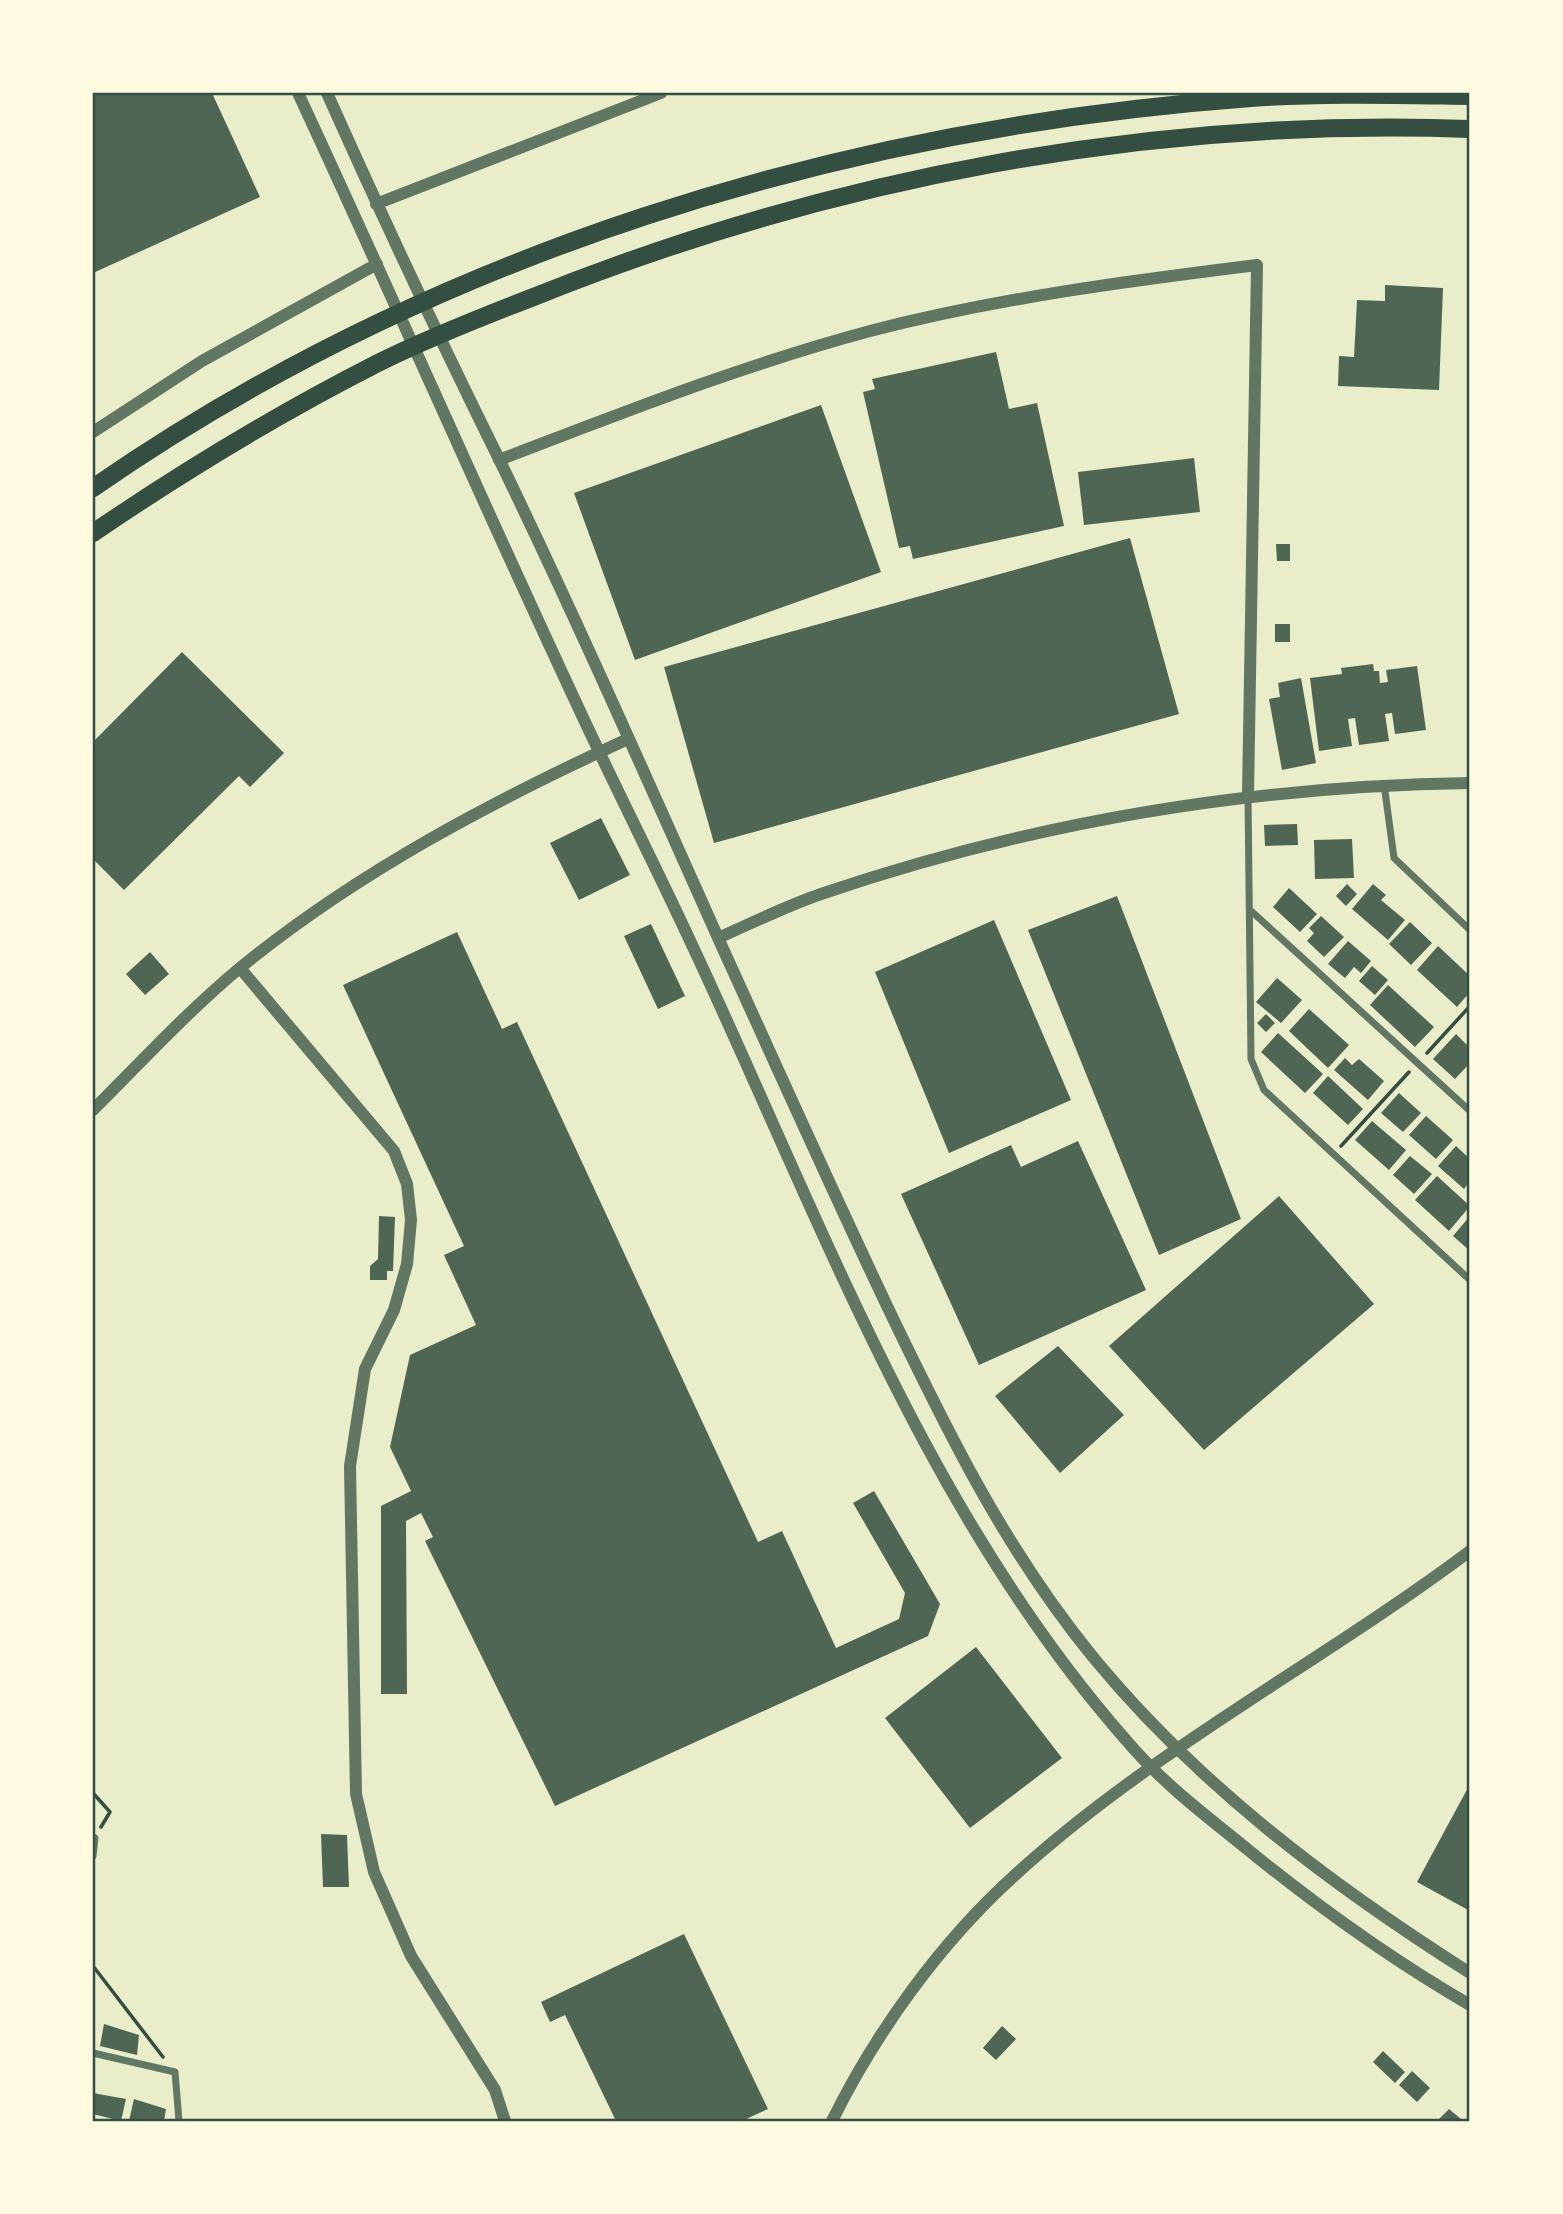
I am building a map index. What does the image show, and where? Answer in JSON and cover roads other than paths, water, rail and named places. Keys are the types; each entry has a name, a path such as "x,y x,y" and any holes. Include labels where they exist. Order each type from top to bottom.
{"highway":[{"path":"93,488 170,434 365,328 584,234 691,200 798,170 1005,128 1121,111 1253,98 1470,96"},
{"path":"93,533 190,468 379,363 601,270 706,234 912,179 1113,145 1199,135 1306,129 1470,129"}],"street":[{"path":"298,93 599,752 920,1433 993,1563 1066,1669 1152,1768 1278,1875 1398,1964 1470,2005"},
{"path":"327,93 406,269 499,460 628,739 842,1211 977,1487 1016,1550 1091,1654 1179,1750 1308,1864 1470,1973"},
{"path":"376,204 661,93"},
{"path":"93,432 202,361 377,264"},
{"path":"499,460 730,372 871,331 1086,287 1257,265 1248,795 1251,1059 1264,1090 1470,1280"},
{"path":"93,1110 240,968 297,925 440,831 628,739"},
{"path":"718,938 818,895 950,854 1128,816 1248,795 1384,784 1470,783"},
{"path":"1384,784 1394,859 1470,930"},
{"path":"1250,910 1470,1111"},
{"path":"240,968 394,1151 407,1184 411,1220 407,1264 394,1310 365,1369 350,1466 356,1794 374,1872 411,1956 495,2090 505,2121"},
{"path":"832,2121 848,2088 900,2008 955,1937 1013,1876 1115,1793 1311,1662 1470,1551"},
{"path":"93,1856 94,1837"},
{"path":"93,2053 175,2073 179,2121"}]}
